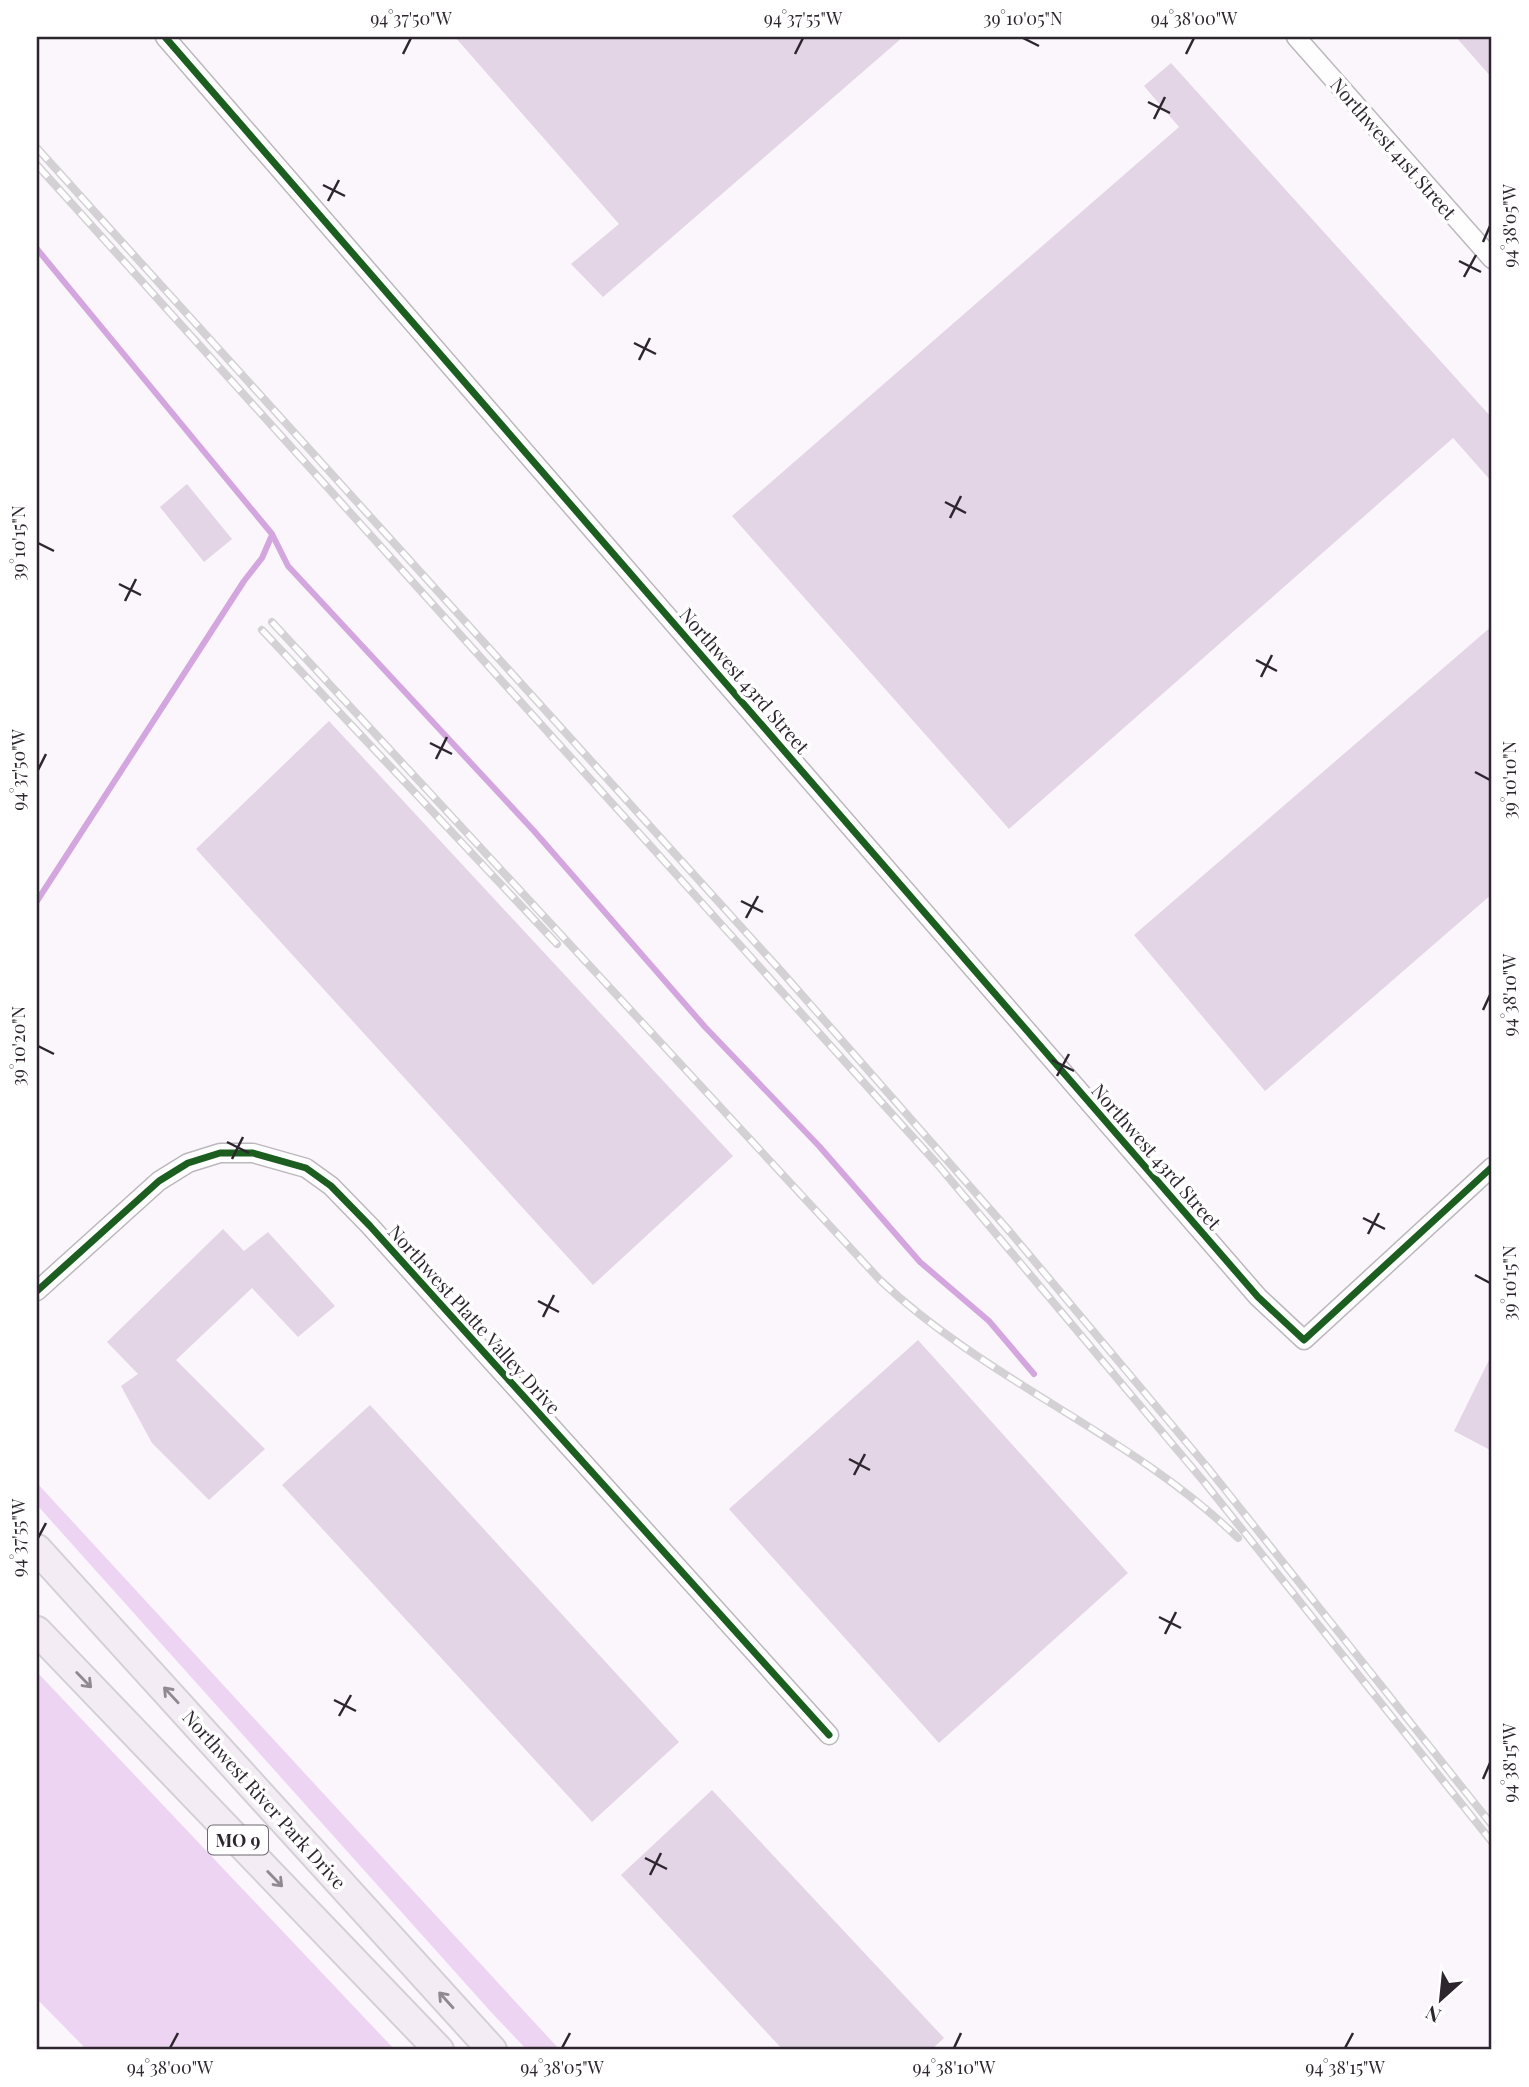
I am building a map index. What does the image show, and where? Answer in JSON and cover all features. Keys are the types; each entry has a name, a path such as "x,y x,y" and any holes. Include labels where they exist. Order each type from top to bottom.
{"main road":[{"name":"Northwest River Park Drive","path":"37,1549 492,2050"},
{"name":"MO 9","path":"37,1630 439,2050"}],"street":[{"name":"Northwest 43rd Street","path":"165,37 1258,1297 1304,1340 1492,1167"},
{"name":"Northwest 41st Street","path":"1296,37 1492,259"},
{"name":"Northwest Platte Valley Drive","path":"37,1291 159,1181 188,1163 220,1153 253,1153 306,1168 331,1186 370,1226 829,1735"}],"shaded area":[{"path":"37,1483 560,2050 527,2050 491,2012 37,1505"},
{"path":"37,1672 395,2050 87,2050 37,1999"}],"building":[{"path":"455,37 903,37 603,297 571,264 619,224"},
{"path":"1456,37 1492,37 1492,78"},
{"path":"1171,63 1492,418 1492,482 1453,438 1009,829 732,516 1179,127 1144,86"},
{"path":"187,484 232,539 204,562 160,507"},
{"path":"1492,626 1492,894 1265,1091 1134,935"},
{"path":"329,721 733,1156 593,1285 196,849"},
{"path":"223,1229 244,1251 268,1232 335,1306 298,1337 252,1288 176,1360 265,1449 209,1500 152,1443 121,1386 138,1374 107,1342"},
{"path":"918,1340 1128,1573 939,1743 729,1509"},
{"path":"1492,1354 1492,1451 1454,1431"},
{"path":"370,1405 679,1742 592,1822 282,1485"},
{"path":"712,1790 944,2038 931,2050 783,2050 621,1875"}],"waterway":[{"path":"37,249 272,534 288,566 534,831 705,1027 819,1146 920,1262 989,1321 1034,1374"},
{"path":"37,901 244,581 262,558 272,535"}],"railway":[{"path":"37,148 781,971 1010,1232 1208,1468 1492,1825"},
{"path":"37,165 938,1165 1205,1483 1492,1842"},
{"path":"272,622 880,1280 922,1316 967,1349 1153,1469 1197,1502 1238,1538"},
{"path":"262,630 557,944"}],"cycle path":[{"path":"165,37 1258,1297 1304,1340 1492,1167"},
{"path":"37,1291 159,1181 188,1163 220,1153 253,1153 306,1168 331,1186 370,1226 829,1735"}]}
